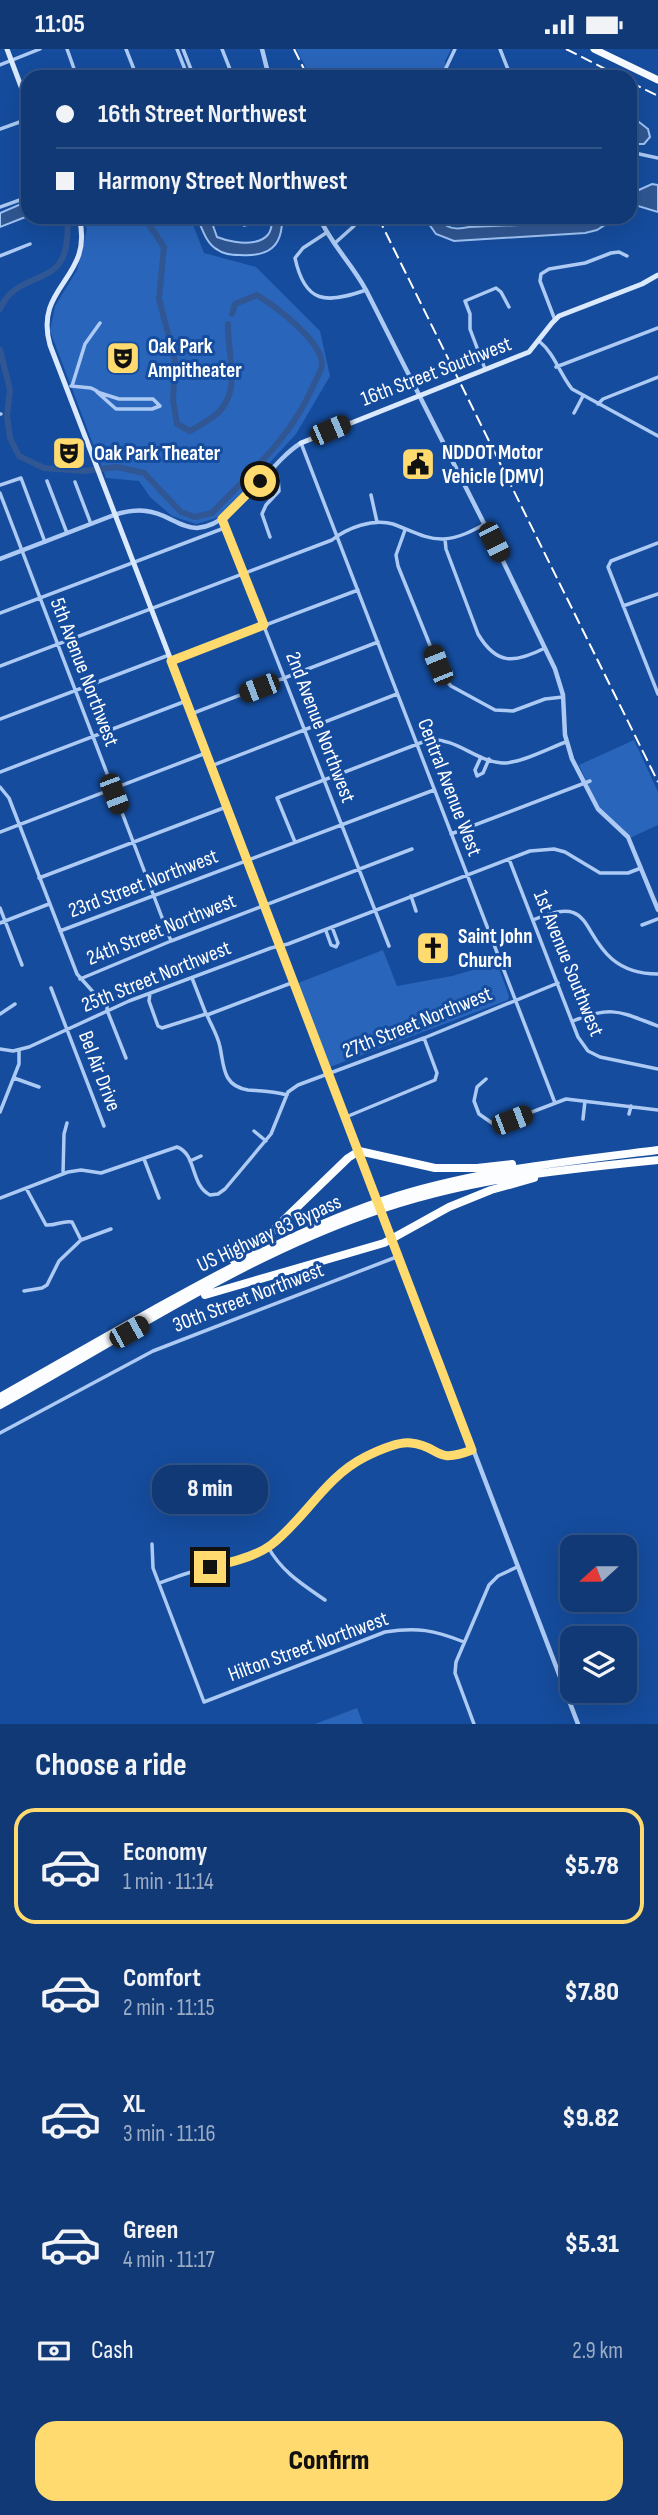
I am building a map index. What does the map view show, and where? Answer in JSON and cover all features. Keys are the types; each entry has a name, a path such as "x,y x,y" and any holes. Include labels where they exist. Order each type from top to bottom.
{"highway":[{"name":"US Highway 83 Bypass","path":"0,1397 262,1251 367,1210 442,1184 543,1164 658,1150"},
{"path":"174,1299 254,1247 348,1158 359,1151 435,1168 477,1168 536,1162 543,1164"},
{"name":"US Highway 83 Bypass","path":"391,1202 501,1178 658,1160"},
{"path":"169,1310 218,1290 393,1239 432,1215 483,1193 529,1178 575,1168"},
{"name":"US Highway 83 Bypass","path":"0,1405 267,1257 367,1210"}],"main road":[{"path":"7,49 21,86"},
{"path":"594,49 658,80"},
{"path":"80,224 82,235 79,258 53,297 46,318 48,337 393,1239"},
{"path":"539,341 555,320 566,313 642,284 658,275"},
{"name":"16th Street Southwest","path":"301,443 529,352 539,341"}],"street":[{"path":"0,65 40,49"},
{"path":"66,49 74,70"},
{"path":"126,49 134,70"},
{"path":"177,49 185,70"},
{"path":"183,49 191,70"},
{"path":"222,49 230,70"},
{"path":"262,49 268,70"},
{"path":"447,70 455,49"},
{"path":"500,49 508,70"},
{"path":"0,129 21,122"},
{"path":"637,154 658,158"},
{"path":"0,207 21,200"},
{"path":"322,224 326,233 355,269 485,524 560,683 566,708 566,742 584,784 598,810 628,838 658,910"},
{"path":"335,243 354,226"},
{"path":"326,233 303,248 295,257 299,278 306,288 327,299 335,300 366,290"},
{"path":"0,256 30,244"},
{"path":"555,320 540,281 541,274 549,269 585,263 611,253 619,252 627,256"},
{"path":"485,369 470,329 470,314 465,301 499,289 509,307"},
{"path":"97,392 119,399 153,399 160,406 152,409 116,409 91,388 68,386 85,344 100,323"},
{"path":"556,366 658,328"},
{"path":"539,341 549,350 572,389 658,436"},
{"path":"598,404 603,399 658,377"},
{"path":"574,413 583,396"},
{"path":"0,559 133,510 150,510 191,528 207,526 222,519 286,453 301,443"},
{"name":"Central Avenue West","path":"301,443 555,1103"},
{"path":"270,537 262,514 266,505 279,491 278,477 273,467"},
{"path":"0,485 21,478 45,542"},
{"path":"47,481 68,533"},
{"path":"75,482 91,524"},
{"name":"5th Avenue Northwest","path":"0,493 172,941"},
{"path":"371,495 377,522"},
{"name":"2nd Avenue Northwest","path":"222,519 389,946"},
{"path":"0,666 332,540 361,525 377,522 392,524 433,538 446,539 485,524"},
{"path":"0,613 227,527"},
{"path":"405,530 396,555 398,566 441,672 451,686 495,710 506,712 545,699 563,697"},
{"path":"446,539 446,549 485,647 494,655 515,660 545,648"},
{"path":"658,543 608,564 658,694"},
{"path":"0,719 358,590"},
{"path":"623,606 658,594"},
{"path":"191,714 378,642"},
{"path":"211,766 397,694"},
{"path":"0,772 186,701"},
{"path":"295,842 277,798 416,744 440,739 506,763 566,742"},
{"path":"0,832 206,753"},
{"path":"481,756 475,771 477,776 483,773 489,759"},
{"path":"451,834 590,781"},
{"path":"0,787 9,798 80,979 107,1001 107,1010 126,1058"},
{"name":"23rd Street Northwest","path":"60,931 433,790"},
{"path":"39,878 226,807"},
{"name":"24th Street Northwest","path":"80,979 412,849"},
{"name":"25th Street Northwest","path":"0,1049 19,1050 149,993 325,930 530,851 554,849 565,852 600,873 628,873 642,868"},
{"name":"1st Avenue Southwest","path":"509,859 578,1037 587,1051 600,1057 658,1069"},
{"path":"411,896 416,911"},
{"name":"23rd Street Northwest","path":"2,922 50,904"},
{"path":"0,908 2,922 22,965"},
{"path":"533,920 560,911 573,912 588,924 612,960 630,970 658,974"},
{"path":"642,925 658,919"},
{"path":"325,930 331,945 336,947 338,943 332,927"},
{"path":"0,1198 74,1170 102,1173 177,1147 184,1150 204,1192 210,1195 223,1192 271,1135 286,1095 270,1090 244,1090 226,1077 220,1046 192,978"},
{"path":"149,993 149,1001 158,1026 162,1028 206,1015 294,982"},
{"name":"27th Street Northwest","path":"286,1095 298,1085 424,1038 558,983"},
{"name":"Bel Air Drive","path":"51,988 104,1126"},
{"path":"0,1014 15,1004"},
{"path":"573,1021 603,1011 615,1011 658,1026"},
{"path":"346,1117 432,1082 437,1077 424,1038"},
{"path":"0,1112 19,1064 19,1050"},
{"path":"14,1077 39,1087"},
{"path":"486,1079 477,1087 474,1101 477,1112 489,1122 506,1122 566,1099 658,1110"},
{"path":"583,1119 585,1101"},
{"path":"629,1114 631,1106"},
{"path":"63,1174 64,1134 67,1123"},
{"path":"254,1131 266,1142"},
{"path":"190,1161 201,1156"},
{"path":"144,1159 159,1198"},
{"path":"26,1188 46,1225 72,1222 81,1240"},
{"path":"24,1291 47,1285 59,1261 81,1240 111,1229"},
{"path":"393,1239 578,1724"},
{"name":"30th Street Northwest","path":"0,1433 153,1351 399,1256"},
{"path":"152,1544 151,1562 159,1583 226,1564 268,1547 289,1529 329,1484 367,1456 405,1443 418,1444 443,1456 457,1456 472,1450"},
{"path":"268,1547 277,1562 294,1580 325,1600"},
{"path":"474,1724 455,1673 456,1662 489,1585 498,1576 517,1567"},
{"name":"Hilton Street Northwest","path":"159,1583 204,1702 385,1632 415,1628 464,1642"}],"shaded area":[{"path":"296,49 451,49 445,61 446,70 307,70"},
{"path":"637,120 648,129 650,137 644,144 639,144"},
{"path":"652,184 658,185 658,212 637,206 637,191"},
{"path":"21,204 21,219 0,227 0,213"},
{"path":"85,224 193,224 204,253 256,267 320,331 330,376 296,434 220,517 196,524 172,516 150,497 139,481 106,478 50,331 55,306 77,270 87,229"},
{"path":"200,224 212,224 217,237 235,242 254,242 268,235 271,224 282,224 277,243 259,254 231,254 220,251 210,244"},
{"path":"429,224 459,228 606,224 585,233 454,241 436,234"},
{"path":"451,224 488,224 453,226"},
{"path":"634,740 658,792 658,825 630,838 599,809 579,765"},
{"path":"383,950 397,986 452,976 497,963 508,1000 330,1067 298,983"},
{"path":"357,1708 363,1724 315,1724"}],"waterway":[{"path":"0,309 16,289 55,268 62,259 66,246 67,224"},
{"path":"149,224 164,247 159,299 175,360 173,400 177,424 190,431 218,413 230,394 232,371 228,324"},
{"path":"0,350 10,390 7,416 10,438 19,456 44,468 84,471 117,467 144,473 181,512 195,517 212,513 269,453 305,403 322,366 320,355 306,335 257,295 235,304 232,314"}],"railway":[{"path":"294,49 304,70"},
{"path":"566,49 607,70"},
{"path":"637,86 658,96"},
{"path":"381,224 658,782"}],"place":[{"name":"Oak Park Ampitheater","path":"123,358"},
{"name":"Oak Park Theater","path":"69,453"},
{"name":"NDDOT Motor Vehicle (DMV)","path":"418,464"},
{"name":"Saint John Church","path":"433,948"}],"route":[{"path":"210,1567 226,1564 268,1547 289,1529 329,1484 367,1456 405,1443 418,1444 436,1454 450,1457 472,1450 171,661 264,625 222,519 260,481"}]}
